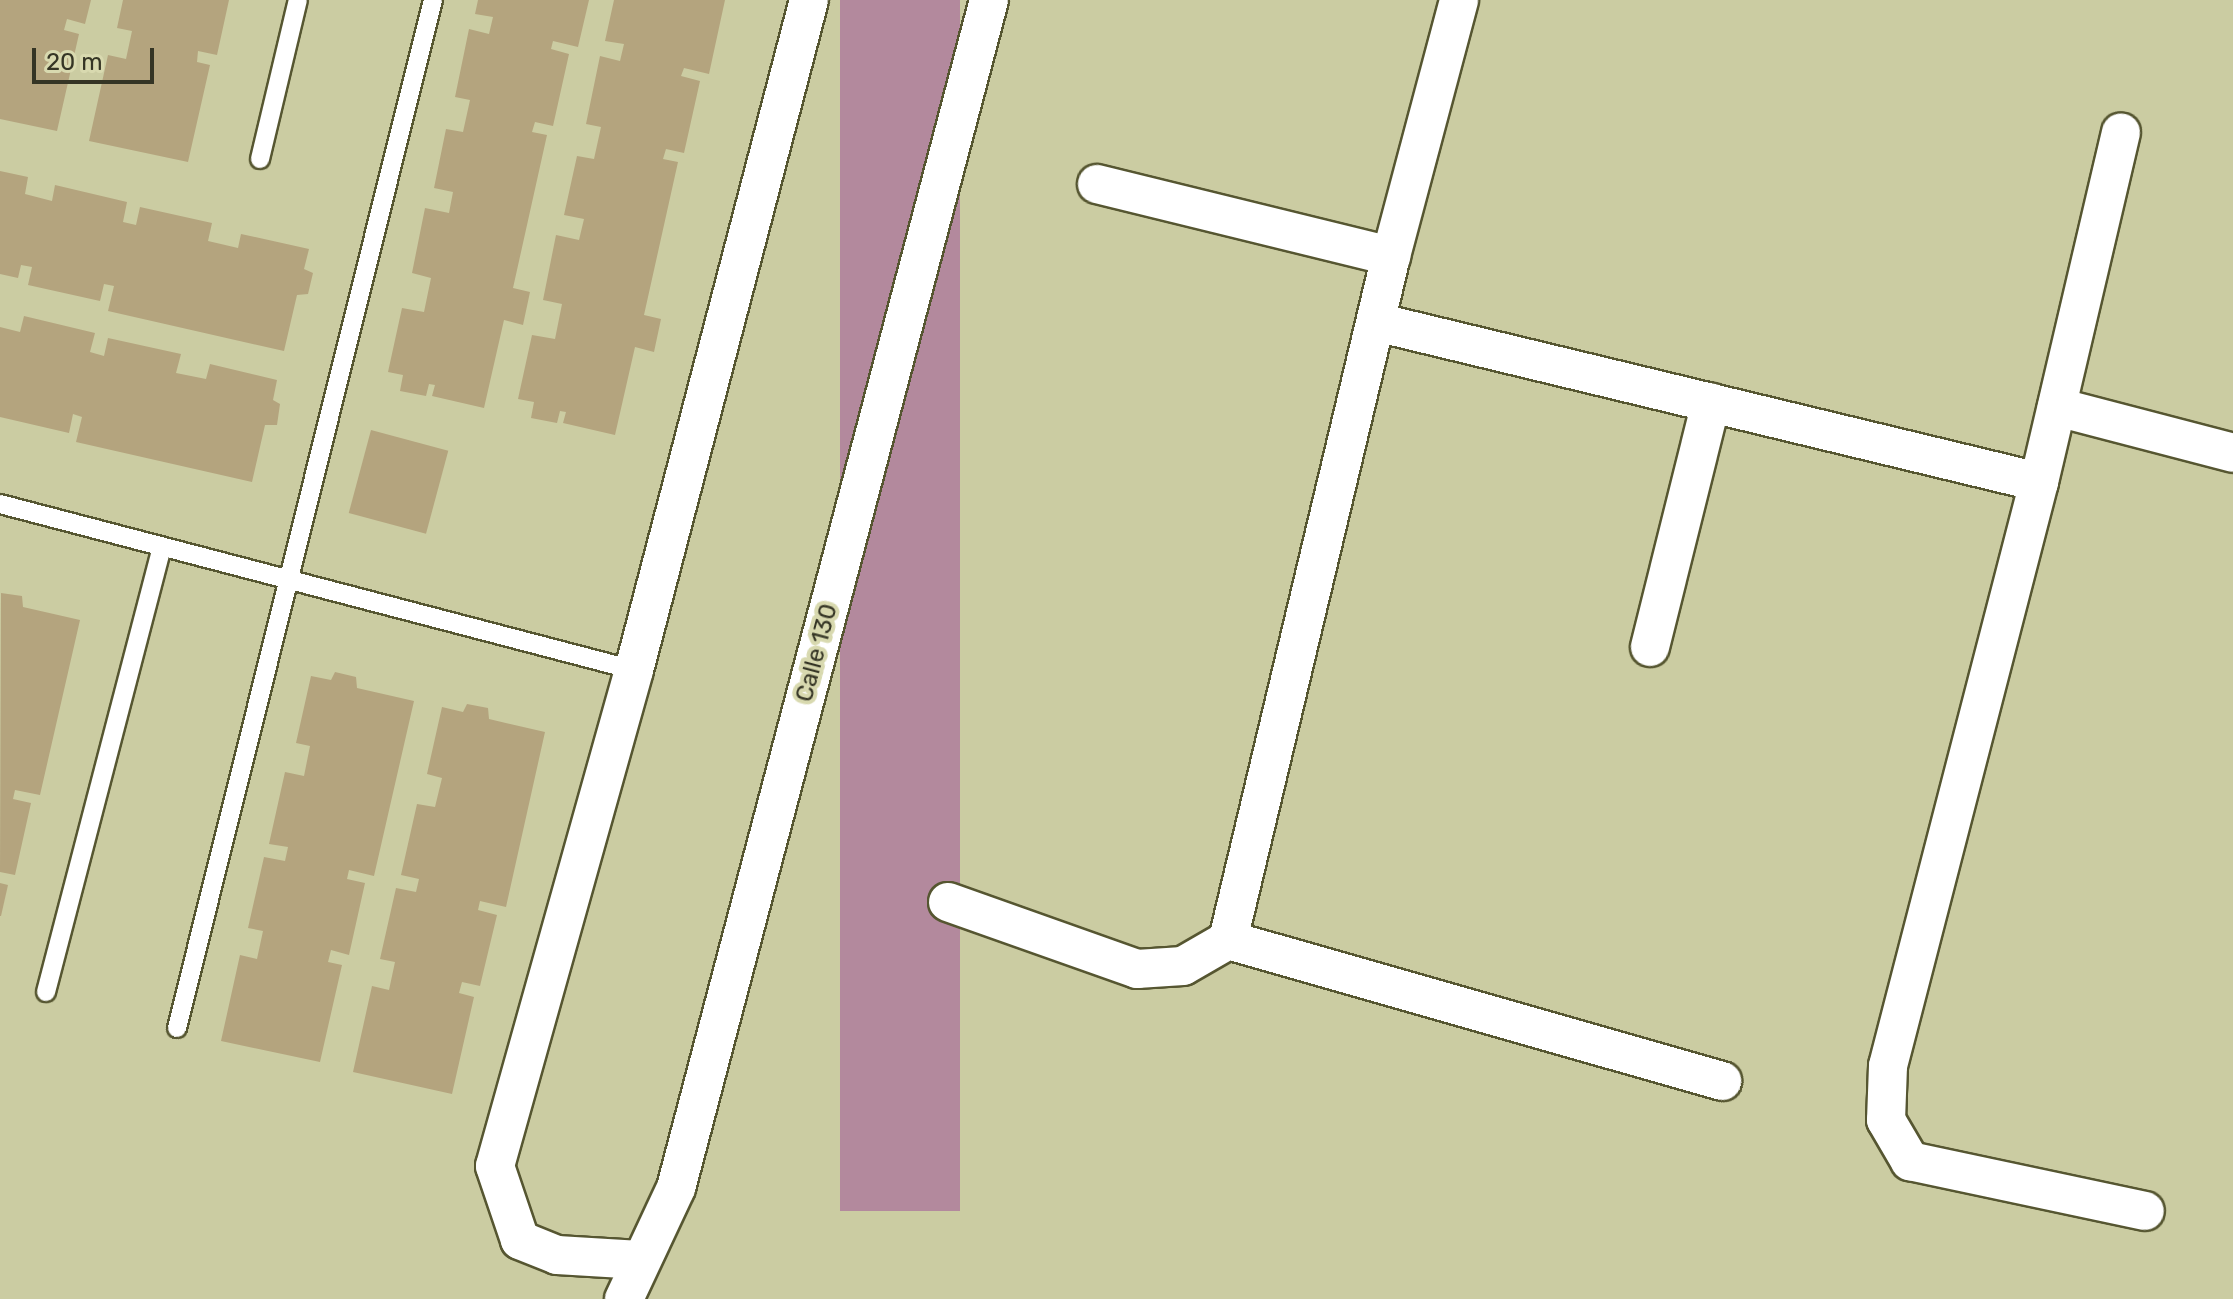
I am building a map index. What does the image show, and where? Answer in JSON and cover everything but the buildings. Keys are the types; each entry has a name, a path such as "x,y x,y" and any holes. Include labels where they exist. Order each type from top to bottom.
{"street":[{"path":"640,1260 557,1255 520,1240 495,1166 634,670 809,0"},
{"name":"Calle 130","path":"624,1299 676,1188 989,0"},
{"path":"1228,940 1391,256 1459,0"},
{"path":"2121,133 2039,482 1888,1066 1886,1120 1910,1161 2145,1211"},
{"path":"1097,184 1391,256"},
{"path":"1376,322 2039,482"},
{"path":"1650,647 1711,403"},
{"path":"2057,407 2233,453"},
{"path":"948,902 1137,969 1183,966 1228,940 1722,1081"}],"lane":[{"path":"260,159 298,0"},
{"path":"177,1028 292,581 433,0"},
{"path":"0,504 634,670"},
{"path":"46,992 162,547"}],"shaded area":[{"path":"840,0 960,0 960,1211 840,1211"}]}
